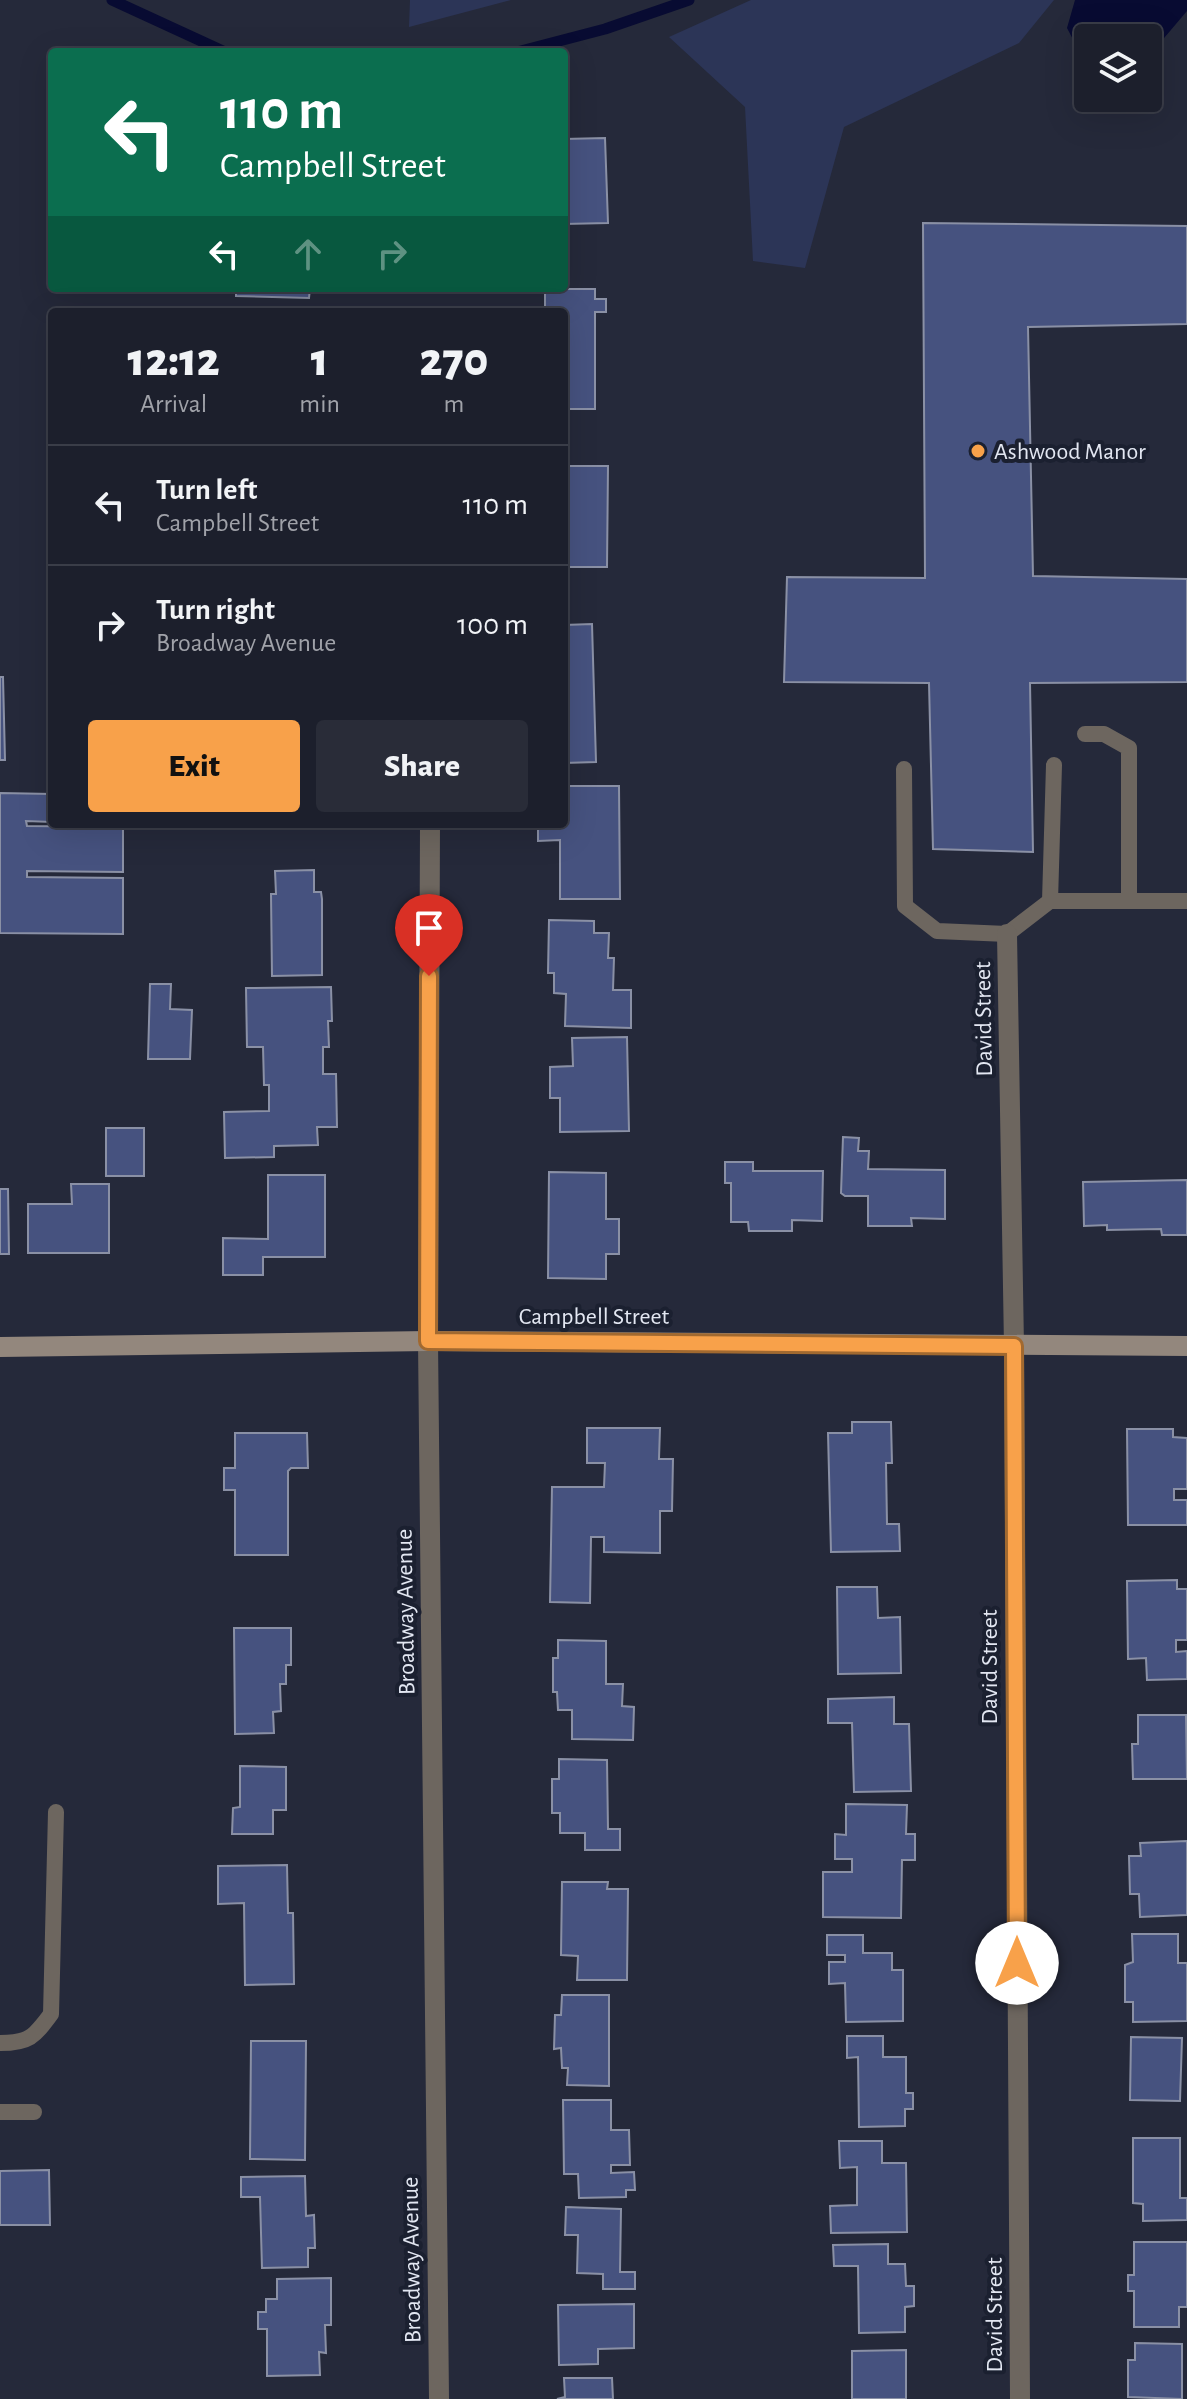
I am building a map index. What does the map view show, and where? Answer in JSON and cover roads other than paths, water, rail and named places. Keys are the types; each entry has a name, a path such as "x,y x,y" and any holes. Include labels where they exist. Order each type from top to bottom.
{"street":[{"name":"Broadway Avenue","path":"430,828 428,1341 439,2399"},
{"name":"David Street","path":"1007,934 1014,1346 1020,2399"},
{"name":"Campbell Street","path":"0,1347 428,1341 1187,1346"}],"lane":[{"path":"1085,734 1104,734 1129,748 1129,900"},
{"path":"1050,901 1054,765"},
{"path":"904,769 905,906 937,931 1007,934 1050,901 1187,901"},
{"path":"0,2043 21,2043 40,2029 51,2014 56,1812"},
{"path":"0,2112 34,2112"}],"waterway":[{"path":"112,0 216,48"},
{"path":"532,48 605,29 689,0"}],"place":[{"name":"Ashwood Manor","path":"978,451"}]}
